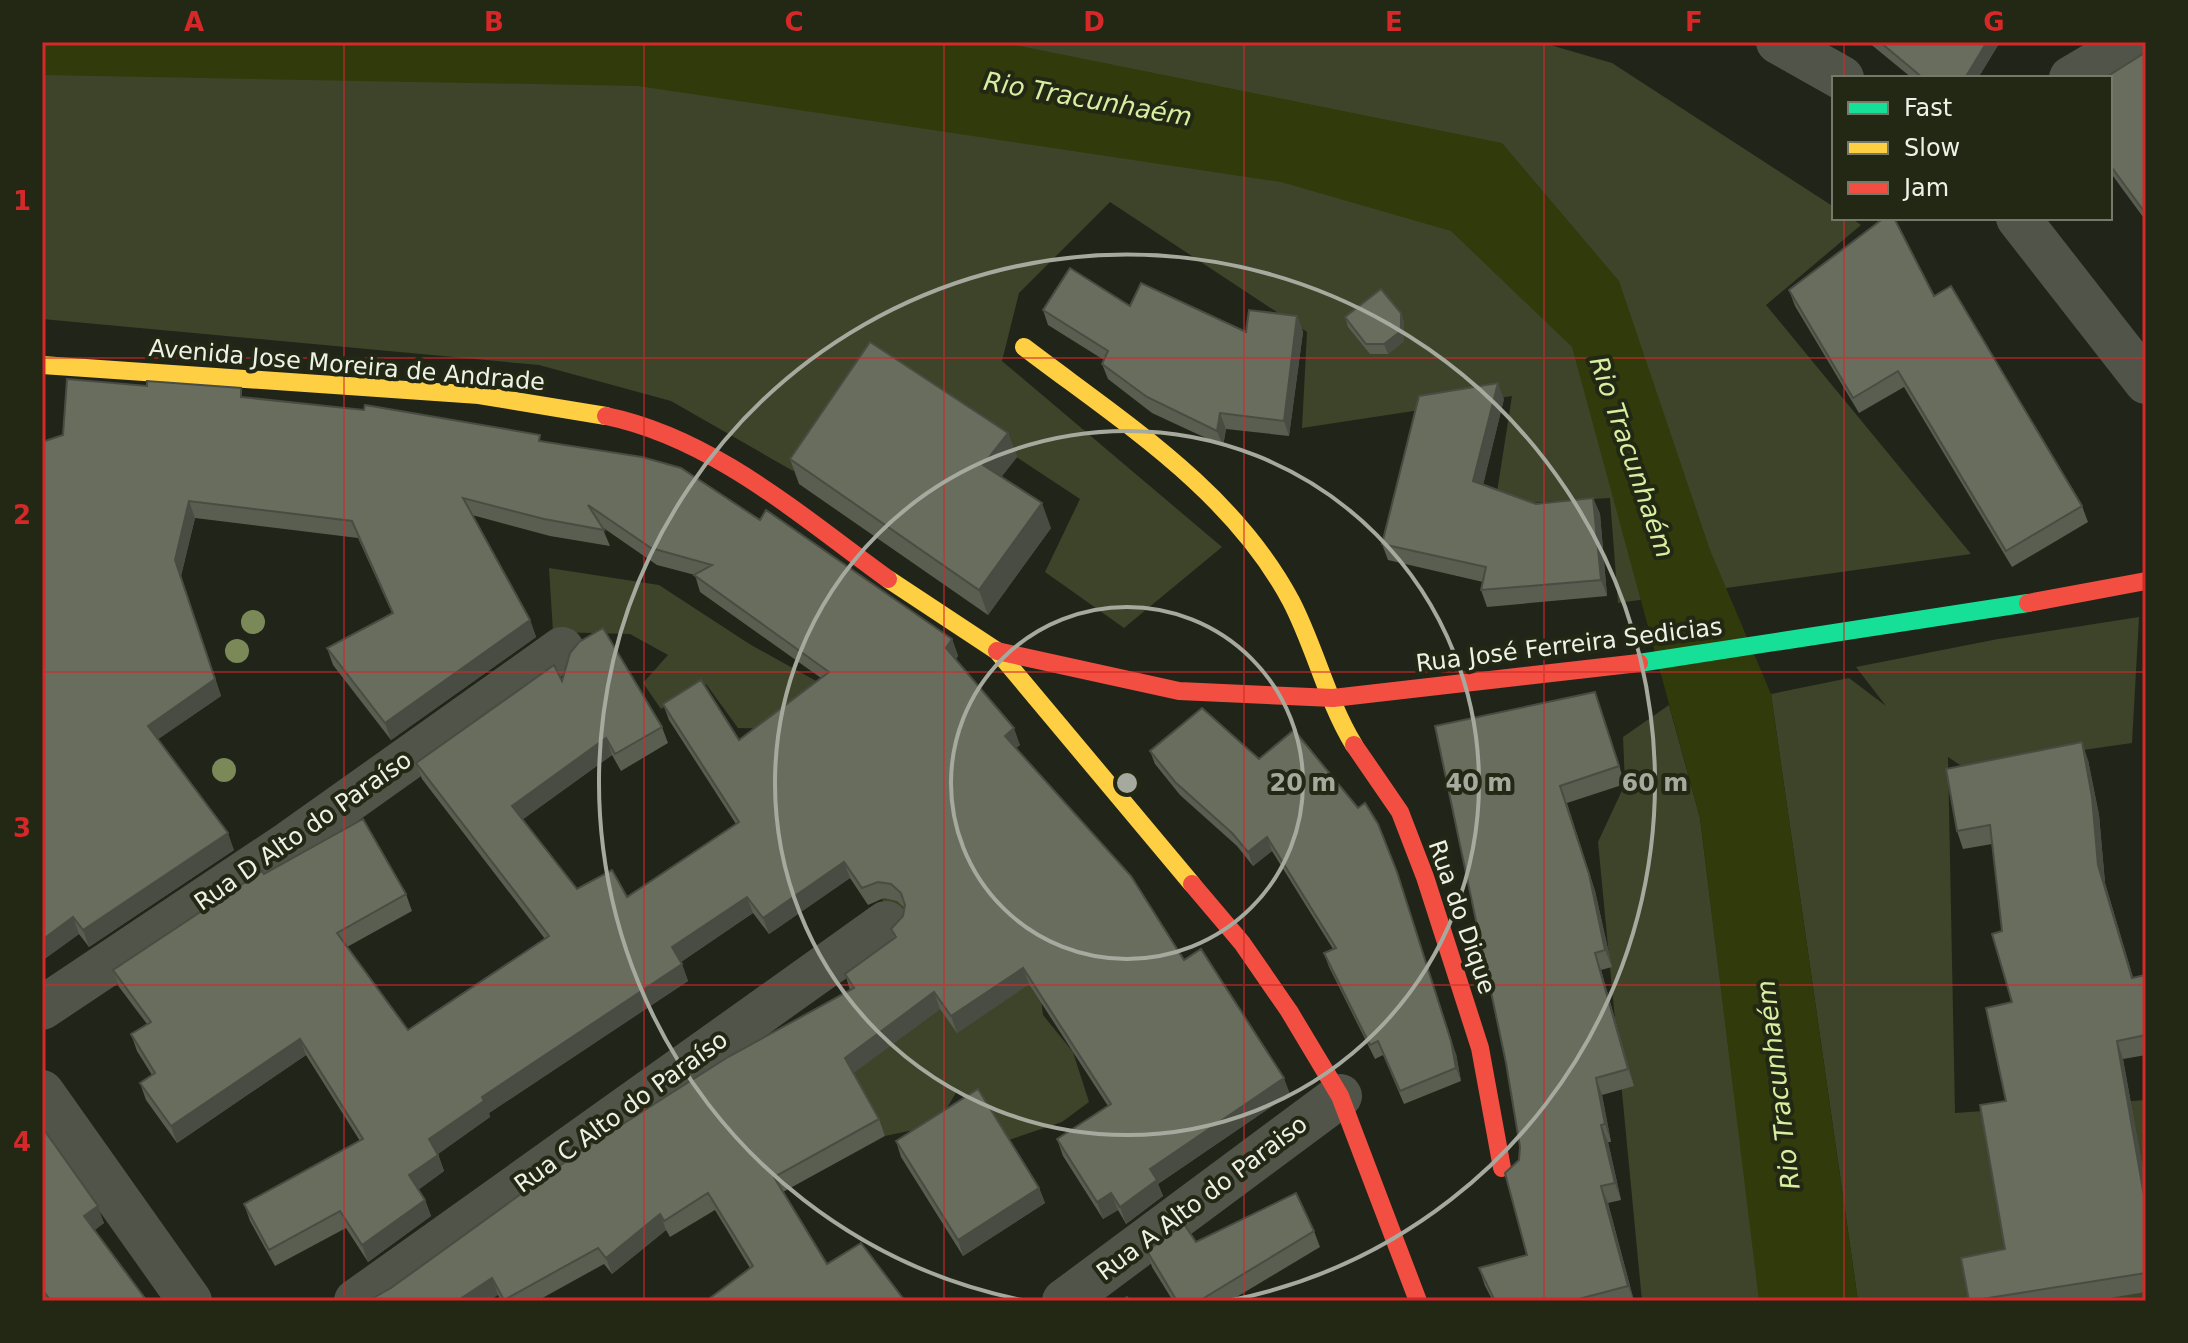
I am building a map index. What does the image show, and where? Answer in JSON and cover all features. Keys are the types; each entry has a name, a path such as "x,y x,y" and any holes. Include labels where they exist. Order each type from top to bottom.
{"street":[{"path":"1778,42 1838,76"},
{"path":"2074,76 2132,42"},
{"path":"2020,220 2146,382"},
{"name":"Rua do Dique","path":"1024,347 1168,456 1250,536 1291,601 1352,742 1400,812 1425,877 1480,1048 1502,1168"},
{"name":"Avenida Jose Moreira de Andrade","path":"42,365 479,395 635,422 740,472 903,590 997,651 1242,943 1289,1011 1340,1096 1418,1301"},
{"name":"Rua José Ferreira Sedicias","path":"997,651 1179,691 1333,698 1617,666 1950,618 2146,581"},
{"name":"Rua D Alto do Paraíso","path":"42,1008 289,843 562,649"},
{"name":"Rua C Alto do Paraíso","path":"356,1301 886,923"},
{"path":"42,1092 190,1301"},
{"name":"Rua A Alto do Paraiso","path":"1064,1301 1340,1096"}],"shaded area":[{"path":"42,42 1540,42 1612,63 1832,206 1832,220 1854,220 1861,225 1766,305 1971,554 1618,603 1610,498 1495,505 1512,396 1302,428 1307,332 1110,202 1019,293 1002,361 1222,547 1124,628 1045,572 1080,499 879,366 793,471 671,401 539,365 42,319"},
{"path":"549,568 659,585 751,645 836,692 791,729 738,728 706,684 661,709 643,683 668,655 630,634 553,632"},
{"path":"2139,617 2132,743 1963,767 1948,757 1955,1113 2146,1100 2146,1301 1858,1301 1771,694 1849,678 1886,706 1856,667 1998,639"},
{"path":"1669,705 1700,818 1760,1301 1642,1301 1598,842 1625,784 1623,737"},
{"path":"878,880 1038,975 1043,1015 1073,1052 1089,1102 1062,1122 1006,1141 984,1104 957,1091 937,1125 885,1136 823,1025 891,938"}],"water":[{"name":"Rio Tracunhaém","path":"42,42 1000,42 1502,143 1619,281 1710,550 1771,694 1858,1301 1759,1301 1700,818 1572,347 1451,231 1281,182 638,86 42,75"}],"building":[{"path":"1880,42 1987,42 1966,76 1921,76"},
{"path":"2146,52 2146,214 2112,168 2112,76 2108,76"},
{"path":"1881,220 1895,220 1934,296 1951,286 2082,506 2006,551 1898,371 1853,398 1789,290"},
{"path":"1070,268 1130,306 1141,283 1246,332 1249,310 1297,316 1284,421 1220,413 1217,431 1147,397 1102,364 1108,351 1043,310"},
{"path":"1381,289 1401,313 1401,331 1384,344 1366,344 1345,317"},
{"path":"870,342 1008,433 983,465 1042,503 979,590 790,459"},
{"path":"67,379 147,386 147,381 241,388 241,397 364,410 365,405 540,435 539,441 642,457 681,468 760,520 766,510 952,639 946,648 1014,728 1005,736 1131,876 1184,960 1201,949 1284,1078 1150,1169 1157,1180 1120,1207 1111,1193 1097,1202 1057,1139 1111,1104 1023,968 951,1016 934,992 845,1058 879,1119 774,1177 827,1264 861,1243 905,1301 706,1301 753,1266 708,1193 664,1221 660,1214 606,1258 598,1248 504,1300 492,1278 457,1301 368,1301 391,1288 579,1152 728,1057 854,988 845,974 896,937 891,929 903,916 905,905 901,893 891,884 878,882 862,888 844,862 763,918 747,897 672,947 682,964 482,1097 484,1101 429,1139 438,1155 409,1175 425,1200 362,1245 340,1211 269,1250 244,1204 363,1139 300,1039 171,1126 140,1083 155,1073 131,1034 151,1022 113,970 262,871 264,874 363,819 406,894 337,933 408,1030 549,936 416,763 554,665 562,681 570,653 579,642 603,628 662,727 615,754 606,738 512,806 577,889 612,870 627,897 739,822 663,704 701,680 739,740 829,672 694,575 712,565 651,548 588,505 604,530 544,519 463,498 530,620 385,723 327,648 393,613 352,521 189,501 175,560 215,679 148,726 228,833 83,930 73,917 42,940 42,442 63,435"},
{"path":"1498,383 1473,481 1536,504 1593,498 1601,580 1481,590 1486,567 1382,544 1419,396"},
{"path":"1595,692 1619,766 1560,786 1589,874 1605,950 1595,953 1628,1069 1596,1078 1605,1124 1601,1125 1615,1183 1601,1186 1628,1286 1571,1301 1495,1301 1479,1268 1527,1255 1505,1173 1519,1160 1520,1147 1506,1063 1435,726"},
{"path":"1202,708 1259,759 1294,730 1358,808 1365,803 1378,824 1397,872 1451,1041 1456,1068 1400,1091 1378,1041 1370,1045 1324,953 1336,948 1267,837 1248,852 1232,833 1175,782 1150,751"},
{"path":"2082,742 2092,797 2098,865 2132,978 2145,975 2146,979 2146,1035 2117,1041 2146,1207 2146,1273 1969,1301 1961,1258 2005,1249 1980,1105 2006,1101 1986,1008 2012,1002 1992,934 2002,931 1990,825 1957,831 1946,769"},
{"path":"978,1089 1039,1188 958,1240 896,1141"},
{"path":"42,1127 98,1206 84,1216 147,1301 51,1301 42,1289"},
{"path":"1296,1193 1314,1231 1199,1301 1177,1301 1147,1251 1184,1224 1196,1242"}],"traffic: fast":[{"path":"1639,663 2028,603"}],"traffic: slow":[{"path":"1024,347 1172,460 1238,525 1267,561 1291,601 1336,710 1354,745"},
{"path":"42,365 479,395 606,416"},
{"path":"888,579 997,651 1192,884"}],"traffic: jam":[{"path":"606,416 645,427 720,461 755,482 888,579"},
{"path":"2028,603 2146,581"},
{"path":"997,651 1179,691 1333,698 1639,663"},
{"path":"1354,745 1400,812 1425,877 1480,1048 1502,1168"},
{"path":"1192,884 1242,943 1289,1011 1340,1096 1418,1301"}]}
